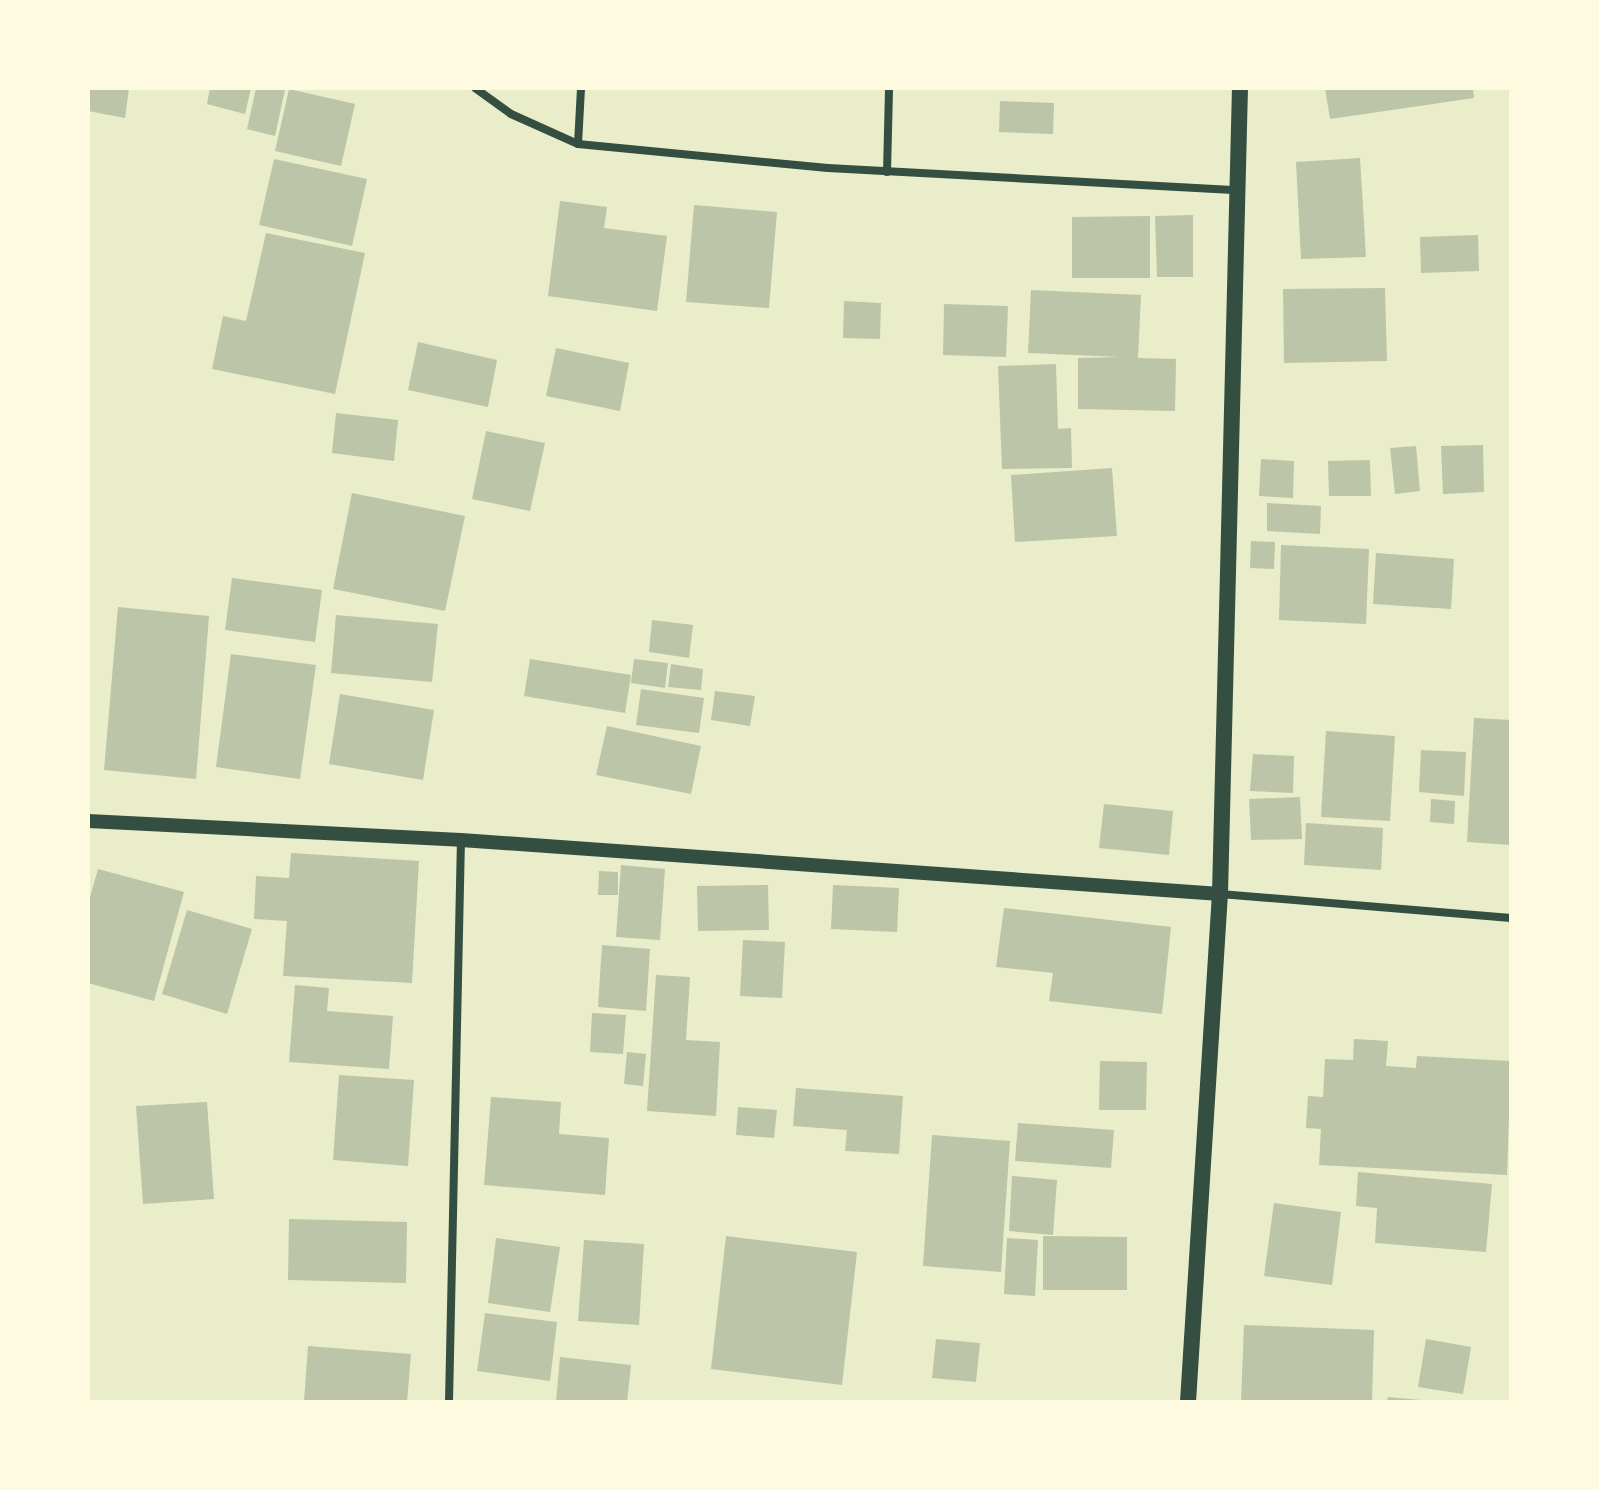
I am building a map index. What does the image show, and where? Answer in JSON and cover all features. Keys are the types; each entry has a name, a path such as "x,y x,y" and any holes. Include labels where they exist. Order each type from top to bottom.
{"main road":[{"path":"1188,1402 1220,894 1240,88"}],"street":[{"path":"475,88 511,114 578,144 887,172 1237,190"},
{"path":"578,144 581,88"},
{"path":"887,172 889,88"},
{"path":"88,821 461,840 1511,918"},
{"path":"449,1402 461,840"}],"building":[{"path":"88,88 129,88 125,118 88,111"},
{"path":"210,88 251,88 245,114 207,104"},
{"path":"256,88 285,90 275,136 247,129"},
{"path":"1325,88 1473,88 1474,98 1330,119"},
{"path":"289,89 355,104 341,166 275,151"},
{"path":"1000,101 1054,103 1053,134 999,132"},
{"path":"1360,158 1366,257 1301,259 1296,162"},
{"path":"274,159 367,179 352,246 259,225"},
{"path":"560,201 607,207 604,228 667,236 657,311 548,296"},
{"path":"694,205 777,212 769,308 686,302"},
{"path":"1193,215 1193,277 1157,277 1155,216"},
{"path":"1150,216 1150,278 1072,278 1072,217"},
{"path":"266,233 365,253 335,394 212,369 223,316 246,321"},
{"path":"1478,235 1479,271 1421,273 1420,237"},
{"path":"1385,288 1387,361 1284,363 1283,289"},
{"path":"1031,290 1141,295 1138,358 1176,359 1175,411 1078,409 1078,358 1120,357 1028,353"},
{"path":"844,301 881,303 880,339 843,338"},
{"path":"944,304 1008,306 1006,357 943,355"},
{"path":"418,342 497,360 488,407 408,390"},
{"path":"556,348 629,363 620,411 546,396"},
{"path":"1056,364 1058,429 1071,428 1072,468 1002,469 998,366"},
{"path":"336,413 398,420 394,461 332,453"},
{"path":"486,431 545,443 530,511 472,499"},
{"path":"1483,445 1484,492 1443,494 1441,446"},
{"path":"1416,446 1420,491 1395,494 1390,448"},
{"path":"1261,459 1294,461 1293,498 1259,496"},
{"path":"1370,460 1371,496 1329,496 1328,461"},
{"path":"1112,468 1117,536 1015,542 1011,475"},
{"path":"352,493 465,516 445,611 333,589"},
{"path":"1267,503 1321,506 1320,534 1267,531"},
{"path":"1251,541 1275,542 1274,569 1250,568"},
{"path":"1281,545 1369,549 1366,624 1279,620"},
{"path":"1376,553 1454,559 1451,609 1373,604"},
{"path":"232,578 322,590 315,642 225,630"},
{"path":"118,607 209,616 196,779 104,770"},
{"path":"336,615 438,624 432,682 331,673"},
{"path":"652,620 693,625 689,658 649,652"},
{"path":"231,654 316,665 300,779 216,767"},
{"path":"530,659 631,675 625,713 524,696"},
{"path":"634,659 668,663 665,688 631,683"},
{"path":"671,664 703,669 701,690 668,687"},
{"path":"641,689 704,698 699,733 636,725"},
{"path":"715,691 755,696 750,726 711,720"},
{"path":"340,694 434,710 423,780 329,764"},
{"path":"1474,718 1511,720 1511,845 1467,842"},
{"path":"607,726 701,746 691,794 596,775"},
{"path":"1326,731 1395,736 1390,821 1321,817"},
{"path":"1421,750 1466,752 1464,796 1419,792"},
{"path":"1253,754 1294,756 1293,793 1250,791"},
{"path":"1300,797 1302,839 1251,840 1249,799"},
{"path":"1431,799 1455,801 1454,824 1430,822"},
{"path":"1104,804 1173,811 1169,855 1099,848"},
{"path":"1306,823 1383,828 1381,870 1304,865"},
{"path":"291,853 419,861 412,983 283,976 287,921 254,919 256,876 289,878"},
{"path":"621,865 665,869 660,940 616,937"},
{"path":"98,869 184,892 154,1001 88,983 88,904"},
{"path":"599,871 618,872 618,895 598,895"},
{"path":"768,885 769,930 698,931 697,886"},
{"path":"833,885 899,888 897,932 831,929"},
{"path":"1004,908 1171,927 1162,1014 1049,1001 1053,973 996,967"},
{"path":"187,910 252,929 227,1014 162,994"},
{"path":"743,940 785,942 782,998 740,996"},
{"path":"602,945 650,949 646,1011 598,1007"},
{"path":"656,975 690,977 686,1040 720,1042 716,1116 647,1111"},
{"path":"295,985 329,988 327,1011 393,1016 389,1069 289,1062"},
{"path":"592,1013 626,1015 623,1054 590,1052"},
{"path":"1354,1039 1388,1041 1386,1066 1416,1068 1417,1056 1511,1061 1507,1175 1319,1165 1321,1129 1306,1128 1308,1096 1323,1097 1325,1059 1353,1060"},
{"path":"627,1052 646,1054 643,1086 624,1084"},
{"path":"1100,1061 1147,1062 1146,1110 1099,1110"},
{"path":"339,1075 414,1080 408,1166 333,1160"},
{"path":"796,1088 903,1096 899,1154 845,1151 847,1130 793,1126"},
{"path":"491,1097 561,1102 559,1134 609,1138 605,1195 484,1185"},
{"path":"207,1102 214,1199 143,1204 136,1106"},
{"path":"738,1107 777,1110 774,1138 736,1135"},
{"path":"1018,1123 1114,1130 1111,1168 1015,1161"},
{"path":"932,1135 1010,1141 1001,1272 923,1266"},
{"path":"1358,1172 1492,1184 1486,1252 1375,1243 1377,1208 1356,1206"},
{"path":"1012,1176 1057,1180 1053,1235 1009,1231"},
{"path":"1274,1203 1341,1212 1332,1285 1264,1276"},
{"path":"289,1219 407,1222 406,1283 288,1280"},
{"path":"726,1236 857,1252 842,1385 711,1369"},
{"path":"1043,1236 1127,1237 1127,1290 1043,1290"},
{"path":"496,1238 560,1247 550,1312 488,1303"},
{"path":"1007,1238 1038,1240 1035,1296 1004,1294"},
{"path":"584,1240 644,1244 639,1325 578,1321"},
{"path":"485,1313 557,1322 550,1381 477,1371"},
{"path":"1244,1325 1374,1330 1372,1402 1241,1402"},
{"path":"936,1339 980,1343 976,1382 932,1378"},
{"path":"1426,1339 1471,1347 1463,1394 1418,1387"},
{"path":"308,1346 411,1354 407,1402 304,1402"},
{"path":"560,1357 631,1365 627,1402 556,1402"},
{"path":"1388,1397 1421,1400 1421,1402 1387,1402"}]}
